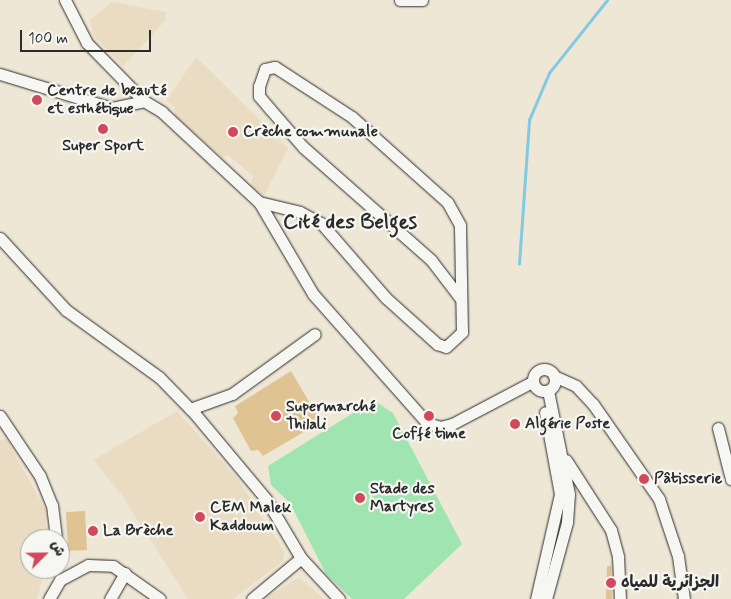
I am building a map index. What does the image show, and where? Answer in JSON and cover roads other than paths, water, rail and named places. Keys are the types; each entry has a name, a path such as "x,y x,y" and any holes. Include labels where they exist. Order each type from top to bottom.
{"street":[{"path":"65,0 87,43 144,101 162,112 259,202 313,294 427,423 440,427 452,424 532,382 539,370 550,370 554,376 576,386 594,404 659,499 678,556 683,599"},
{"path":"400,0 422,0"},
{"path":"259,202 300,212 321,224 386,298 437,344 446,347 462,332 460,225 442,196 352,117 285,70 265,69 259,96 303,147 431,260 461,299"},
{"path":"0,74 112,108 144,101"},
{"path":"0,238 66,310 159,377 190,409 266,499 300,558 339,599"},
{"path":"190,409 232,394 315,334"},
{"path":"536,599 560,494 544,391 554,376"},
{"path":"532,382 544,391 564,457 568,511 546,599"},
{"path":"0,416 40,476 52,505 55,529"},
{"path":"718,428 731,479"},
{"path":"564,457 611,530 618,557 620,599"},
{"path":"252,599 300,558"},
{"path":"70,571 88,565 113,566 160,599"},
{"path":"110,599 125,573"},
{"path":"49,599 58,579"}],"waterway":[{"path":"519,264 529,120 549,73 607,0"}],"place":[{"name":"Centre de beauté et esthétique","path":"37,100"},
{"name":"Super Sport","path":"103,129"},
{"name":"Crèche communale","path":"233,132"},
{"name":"Supermarché Thilali","path":"276,416"},
{"name":"Coffé time","path":"429,416"},
{"name":"Algérie Poste","path":"515,424"},
{"name":"Pâtisserie","path":"644,479"},
{"name":"Stade des Martyres","path":"360,498"},
{"name":"CEM Malek Kaddoum","path":"200,517"},
{"name":"La Brèche","path":"93,531"},
{"name":"الجزائرية للمياه","path":"611,583"}],"district":[{"name":"Cité des Belges","path":"350,222"}]}
